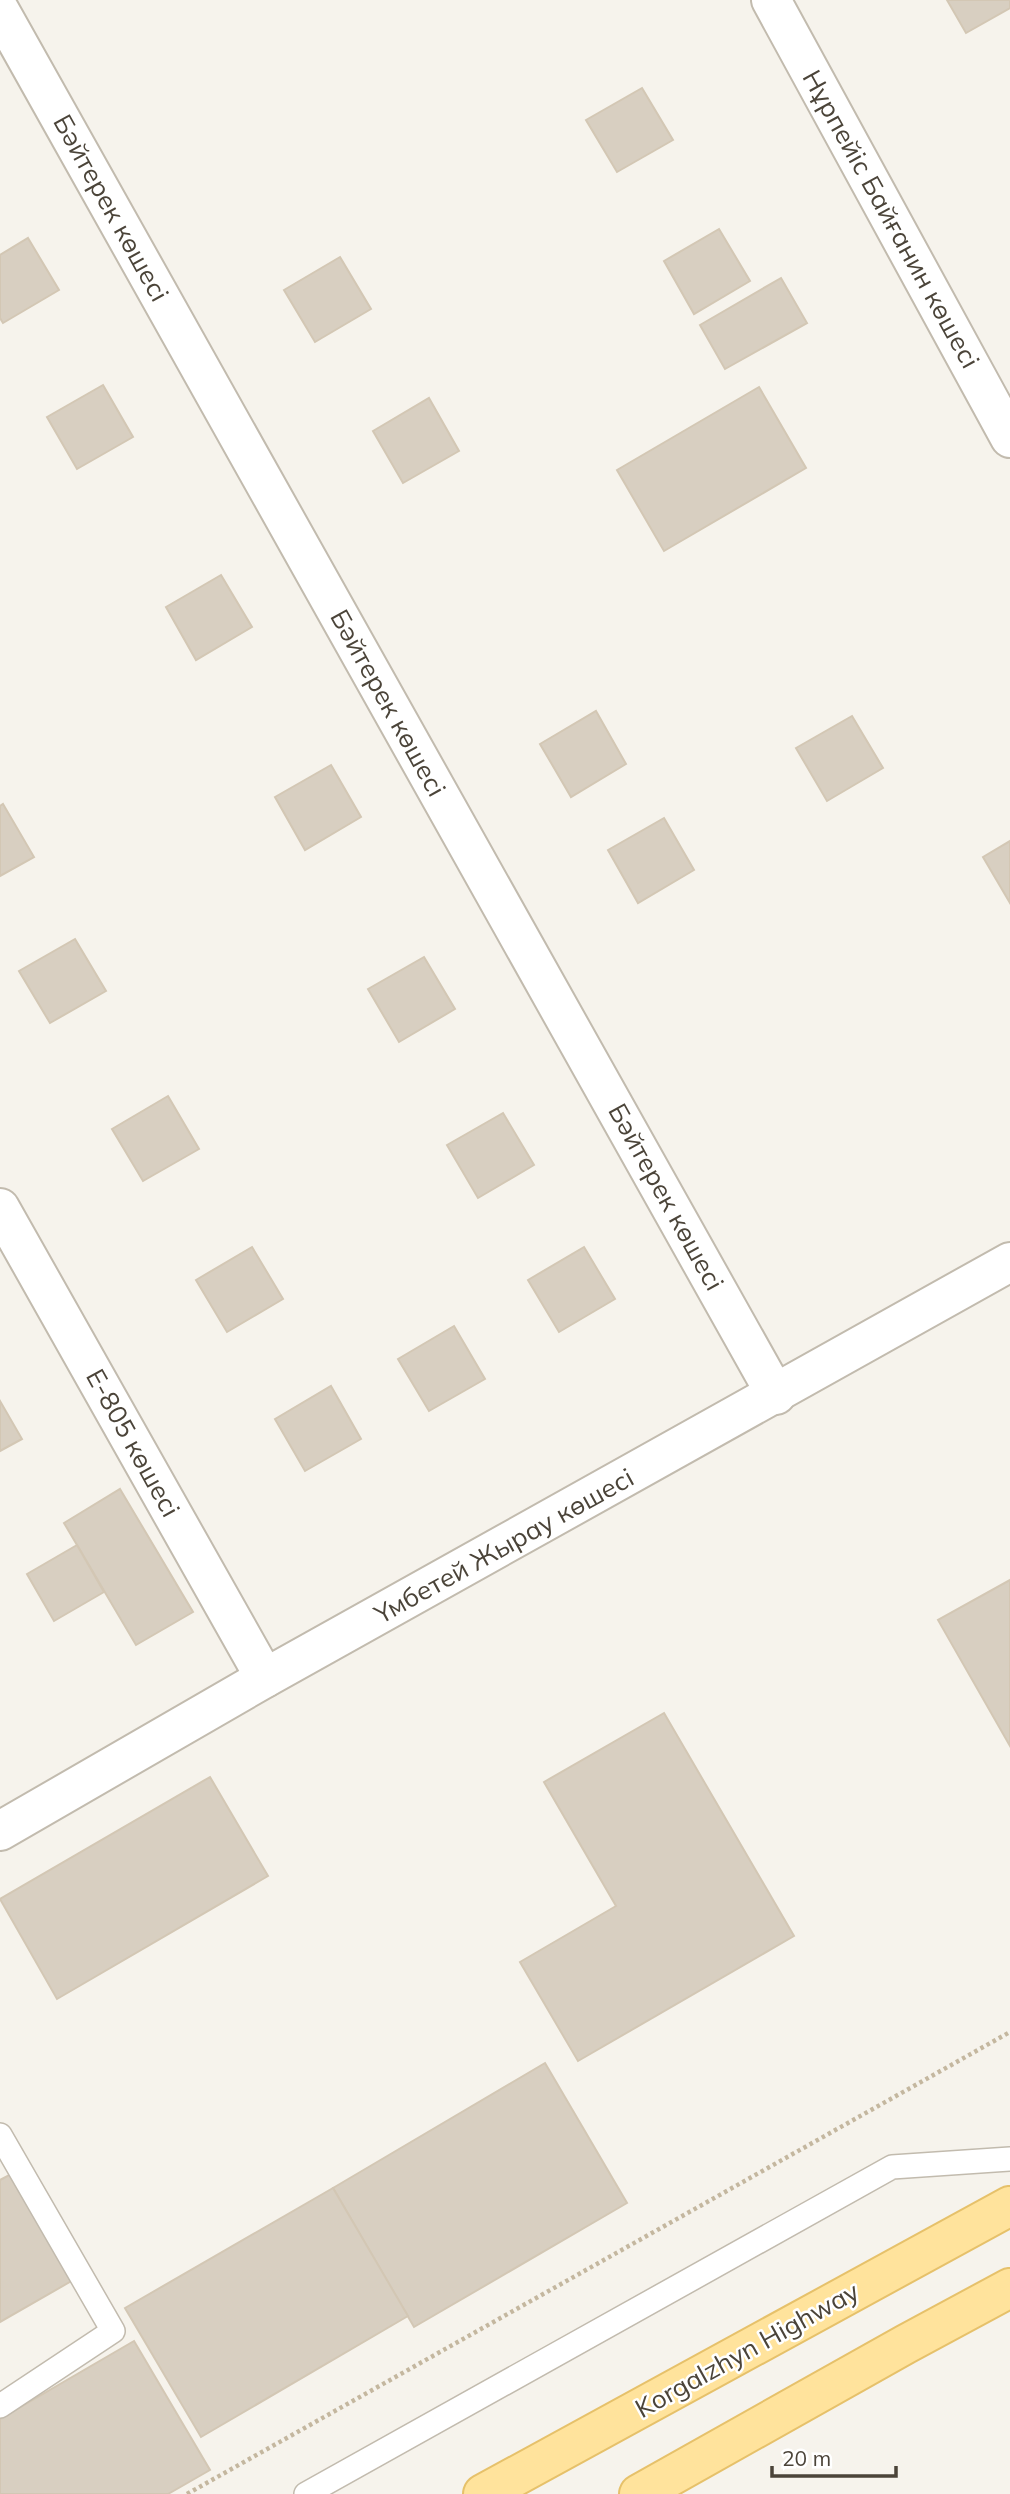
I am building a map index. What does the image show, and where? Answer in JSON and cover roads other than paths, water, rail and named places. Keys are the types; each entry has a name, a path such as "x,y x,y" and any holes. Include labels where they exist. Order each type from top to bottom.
{"main road":[{"name":"Korgalzhyn Highway","path":"483,2494 1010,2206"},
{"path":"639,2494 1010,2288"}],"street":[{"path":"0,9 11,0"},
{"name":"Нұрпейіс Байғанин көшесі","path":"771,0 1010,438"},
{"name":"Бәйтерек көшесі","path":"0,9 776,1395"},
{"name":"Е-805 көшесі","path":"0,1208 265,1678"},
{"name":"Үмбетей Жырау көшесі","path":"0,1832 265,1678 1010,1262"}],"lane":[{"path":"0,2135 113,2332 0,2406"},
{"path":"306,2494 892,2168 1010,2159"}]}
